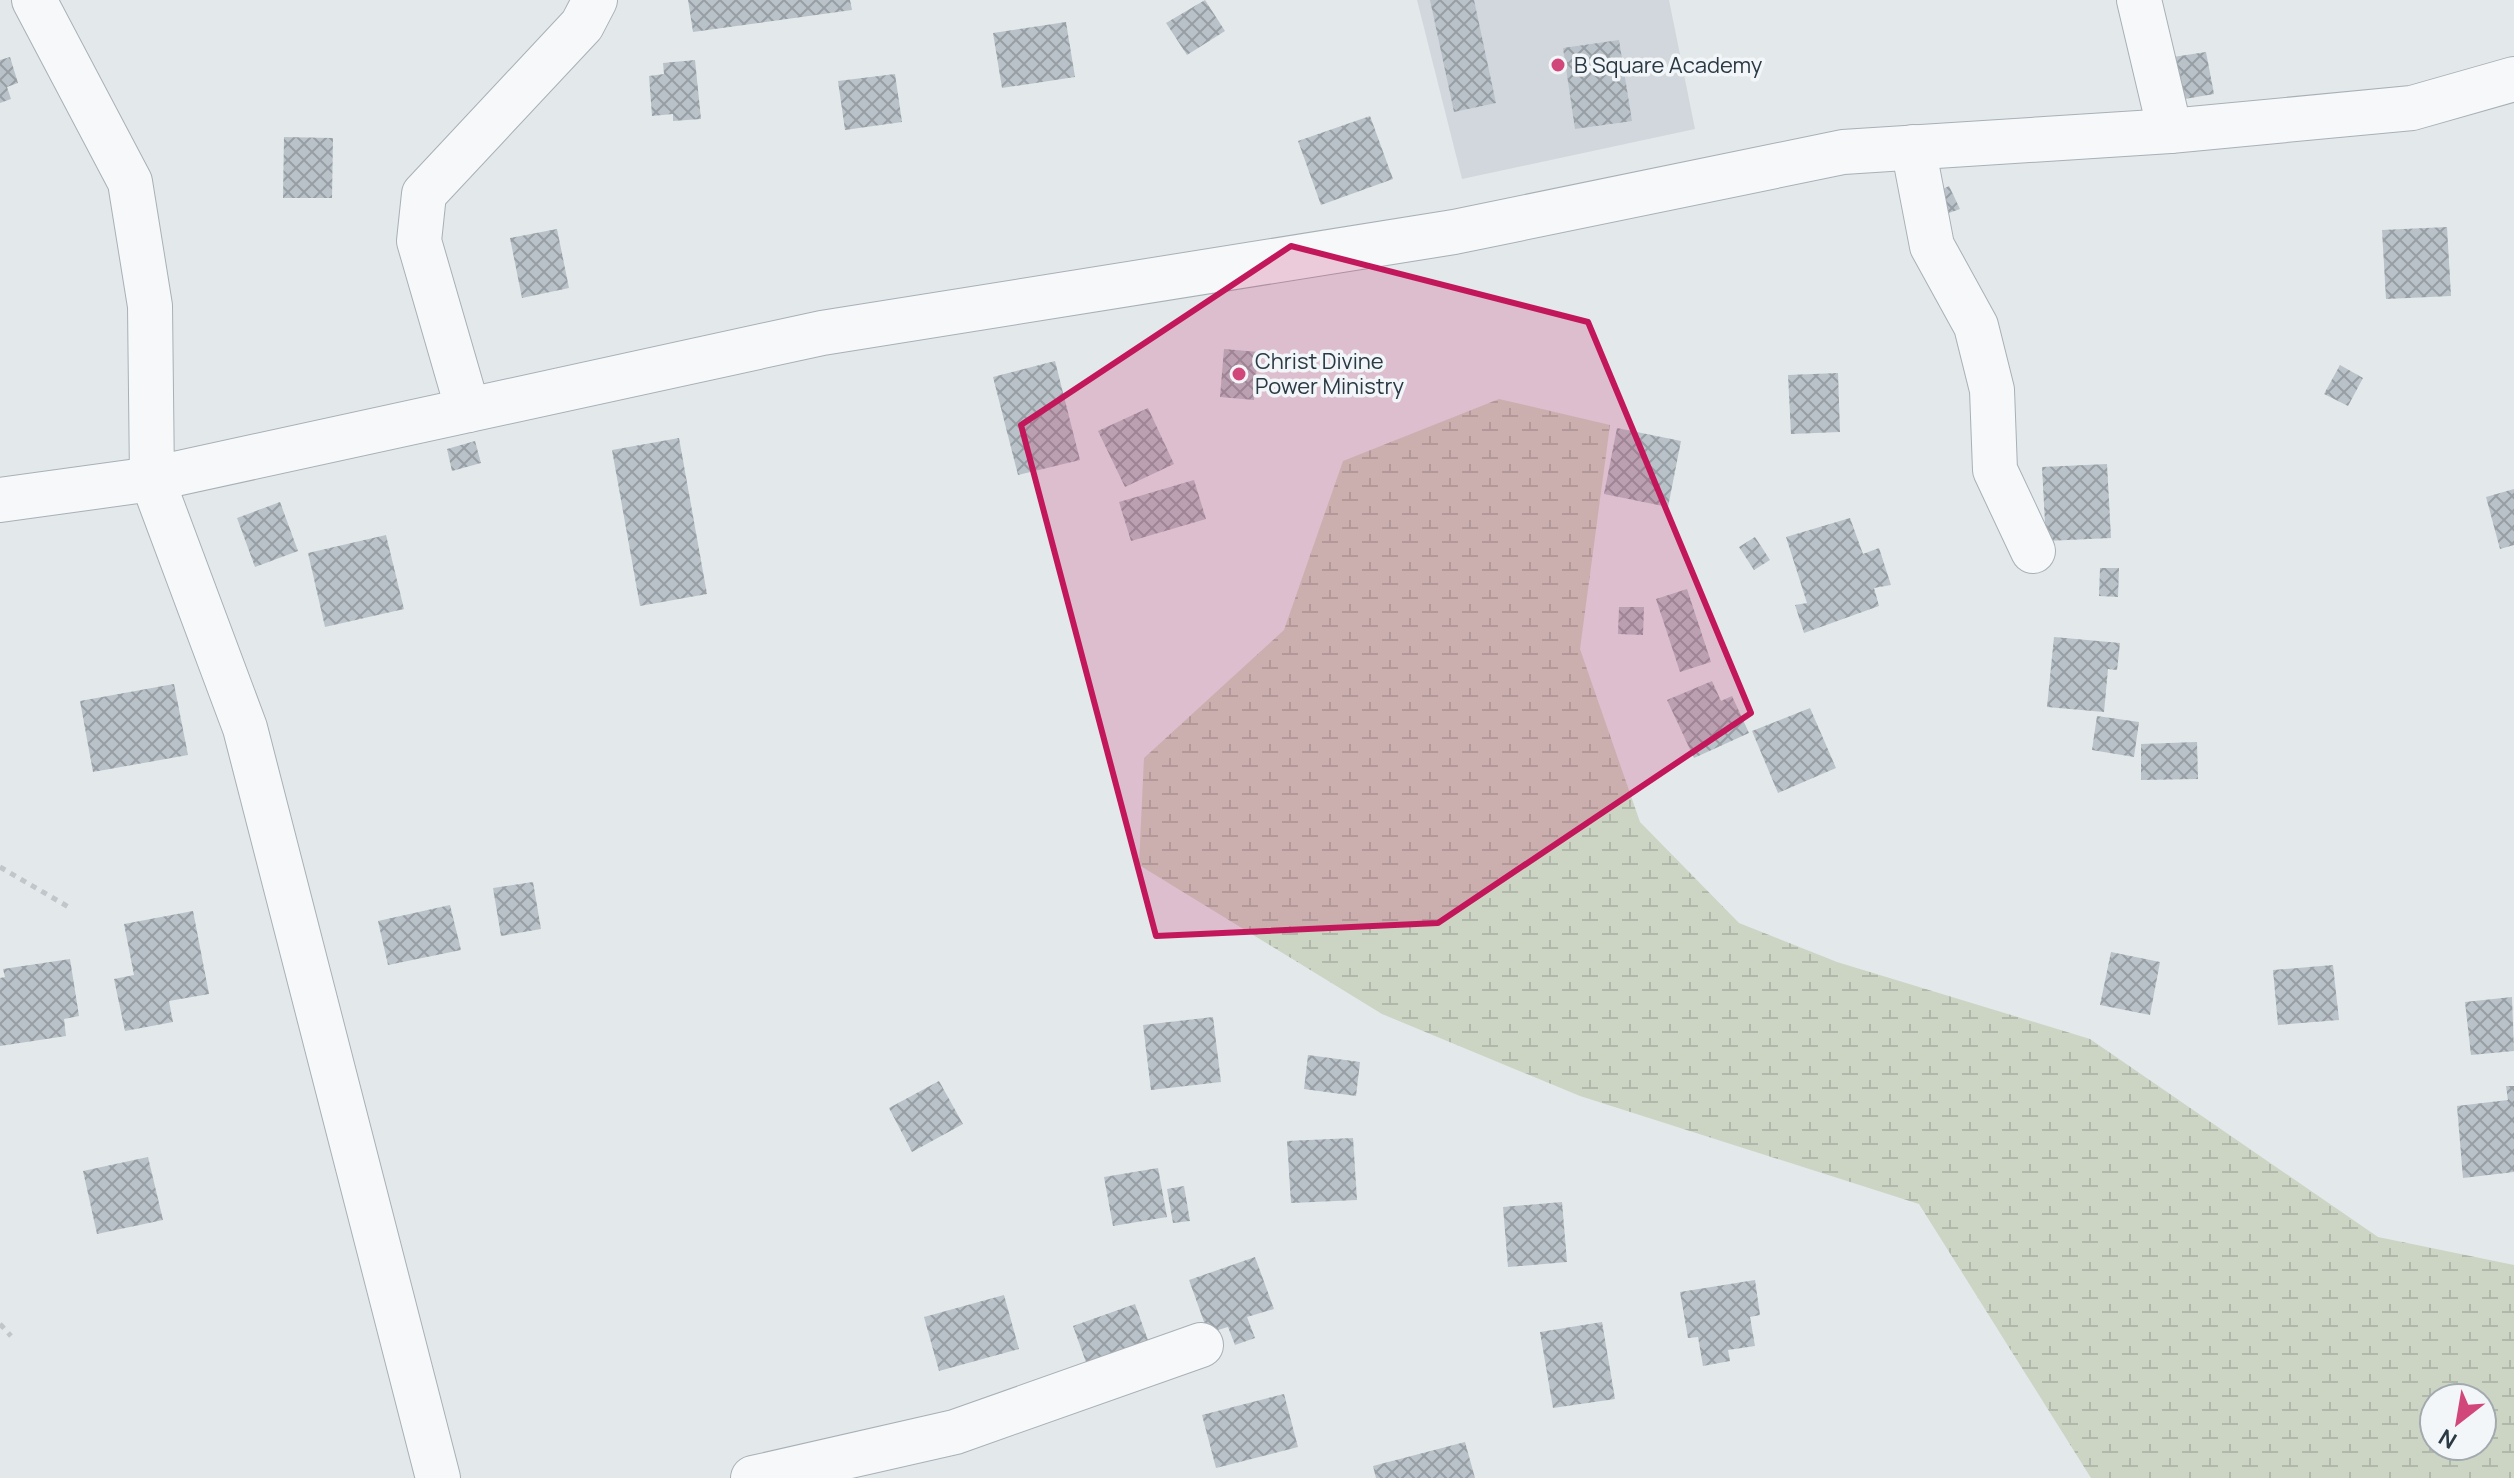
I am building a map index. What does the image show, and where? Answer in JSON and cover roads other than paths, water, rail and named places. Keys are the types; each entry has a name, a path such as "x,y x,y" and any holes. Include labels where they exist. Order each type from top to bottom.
{"street":[{"path":"34,0 130,182 150,306 152,479 245,728 438,1478"},
{"path":"468,410 419,241 424,194 582,25 595,0"},
{"path":"2139,0 2170,131"},
{"path":"0,500 152,479 822,333 1454,232 1843,152 2170,131 2412,108 2514,79"},
{"path":"1913,147 1932,246 1976,326 1992,390 1995,470 2033,551"},
{"path":"753,1478 955,1432 1201,1345"}],"place":[{"name":"B Square Academy","path":"1558,65"},
{"name":"Christ Divine Power Ministry","path":"1239,374"}]}
